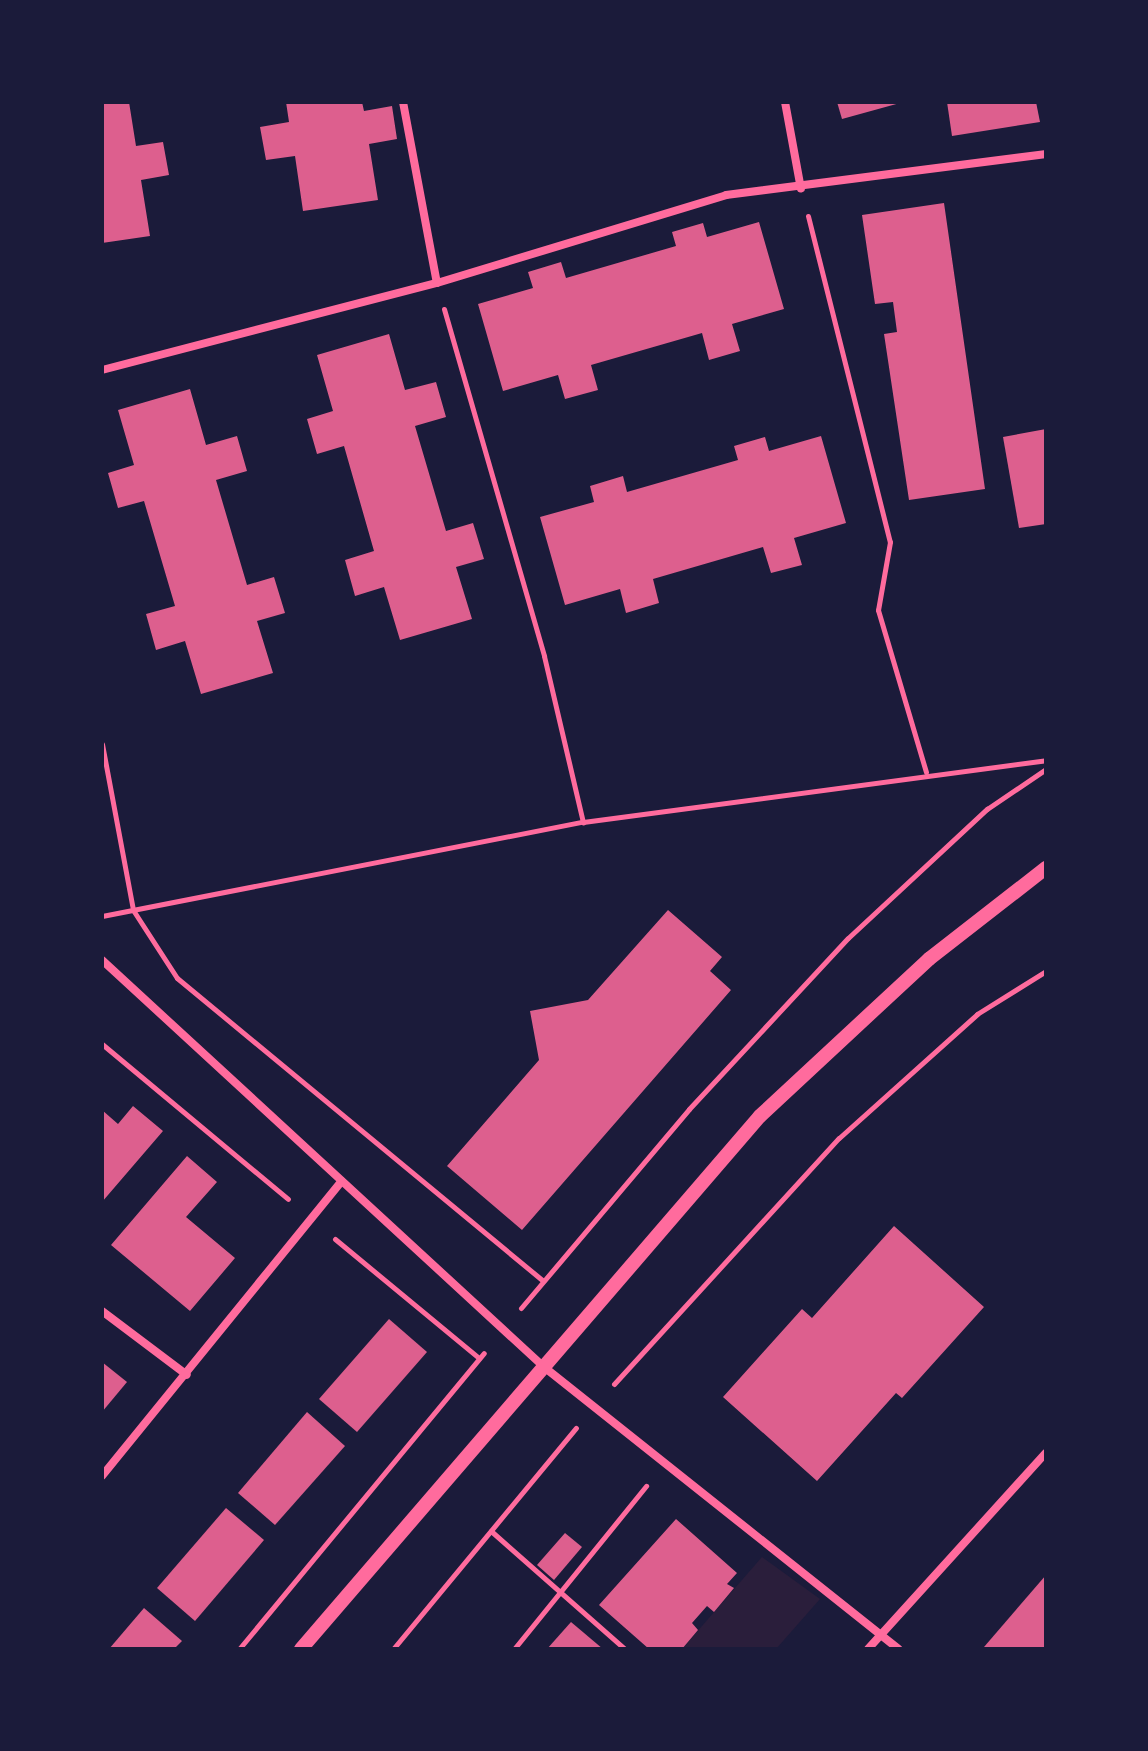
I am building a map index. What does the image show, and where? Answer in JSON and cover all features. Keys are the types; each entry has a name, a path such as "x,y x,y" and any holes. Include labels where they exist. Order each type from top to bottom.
{"street":[{"path":"403,102 437,283"},
{"path":"785,102 801,189"},
{"path":"102,370 437,283 726,195 801,189 1046,154"},
{"path":"301,1649 760,1116 929,959 1046,868"},
{"path":"102,960 544,1367 899,1649"},
{"path":"102,1476 342,1181"},
{"path":"102,1311 187,1375"},
{"path":"868,1649 1046,1453"}],"path":[{"path":"801,189 890,542 878,610 926,772"},
{"path":"437,283 544,656 583,822"},
{"path":"102,744 133,910 177,978 543,1281"},
{"path":"102,916 583,822 926,772 1046,760"},
{"path":"239,1649 689,1109 848,938 987,809 1046,769"},
{"path":"405,1649 396,1646 594,1407 717,1266 839,1138 977,1014 1046,971"},
{"path":"514,1649 665,1463"},
{"path":"491,1531 625,1649"}],"shaded area":[{"path":"762,1557 820,1599 776,1649 682,1649"}],"building":[{"path":"102,102 129,102 136,146 163,142 169,175 141,180 150,236 102,243"},
{"path":"286,102 362,102 364,111 392,106 397,139 369,144 378,200 303,211 295,156 266,160 260,127 289,122"},
{"path":"837,102 900,102 900,103 842,119"},
{"path":"947,102 1036,102 1040,122 952,136"},
{"path":"944,203 985,489 909,500 884,334 897,332 893,302 875,304 862,215"},
{"path":"759,222 784,309 732,324 740,351 709,360 702,333 591,365 598,390 565,399 558,375 503,391 478,304 533,288 528,272 561,262 566,278 676,246 672,232 703,223 707,237"},
{"path":"389,334 405,390 436,382 446,417 415,426 446,531 473,523 484,559 456,567 472,619 400,640 384,587 355,596 345,560 374,551 344,446 317,454 307,419 333,411 317,355"},
{"path":"190,389 206,445 237,436 247,471 216,480 247,585 274,577 285,613 257,621 273,673 201,694 185,641 156,650 146,614 175,606 144,501 118,508 108,473 134,465 118,410"},
{"path":"1046,429 1046,524 1019,528 1003,437"},
{"path":"821,436 846,523 794,538 802,565 771,573 763,547 653,579 659,603 626,613 620,589 565,605 540,517 594,502 590,486 623,476 627,492 738,460 734,446 765,437 769,451"},
{"path":"668,910 722,957 710,971 731,990 522,1230 447,1166 539,1060 530,1011 588,1000"},
{"path":"133,1106 163,1131 102,1202 102,1110 118,1124"},
{"path":"187,1156 217,1182 186,1217 235,1258 190,1311 111,1245"},
{"path":"894,1226 984,1307 902,1398 896,1393 817,1481 723,1397 802,1309 812,1318"},
{"path":"389,1319 427,1352 357,1432 319,1399"},
{"path":"102,1362 127,1382 102,1412"},
{"path":"307,1412 345,1446 275,1525 238,1493"},
{"path":"226,1508 264,1540 195,1621 157,1588"},
{"path":"676,1519 737,1573 727,1584 734,1588 714,1612 707,1606 692,1623 698,1630 682,1649 649,1649 599,1605"},
{"path":"565,1533 582,1547 554,1580 537,1565"},
{"path":"1046,1575 1046,1649 984,1647"},
{"path":"144,1608 182,1641 174,1649 109,1649"},
{"path":"571,1622 603,1649 547,1649"}]}
